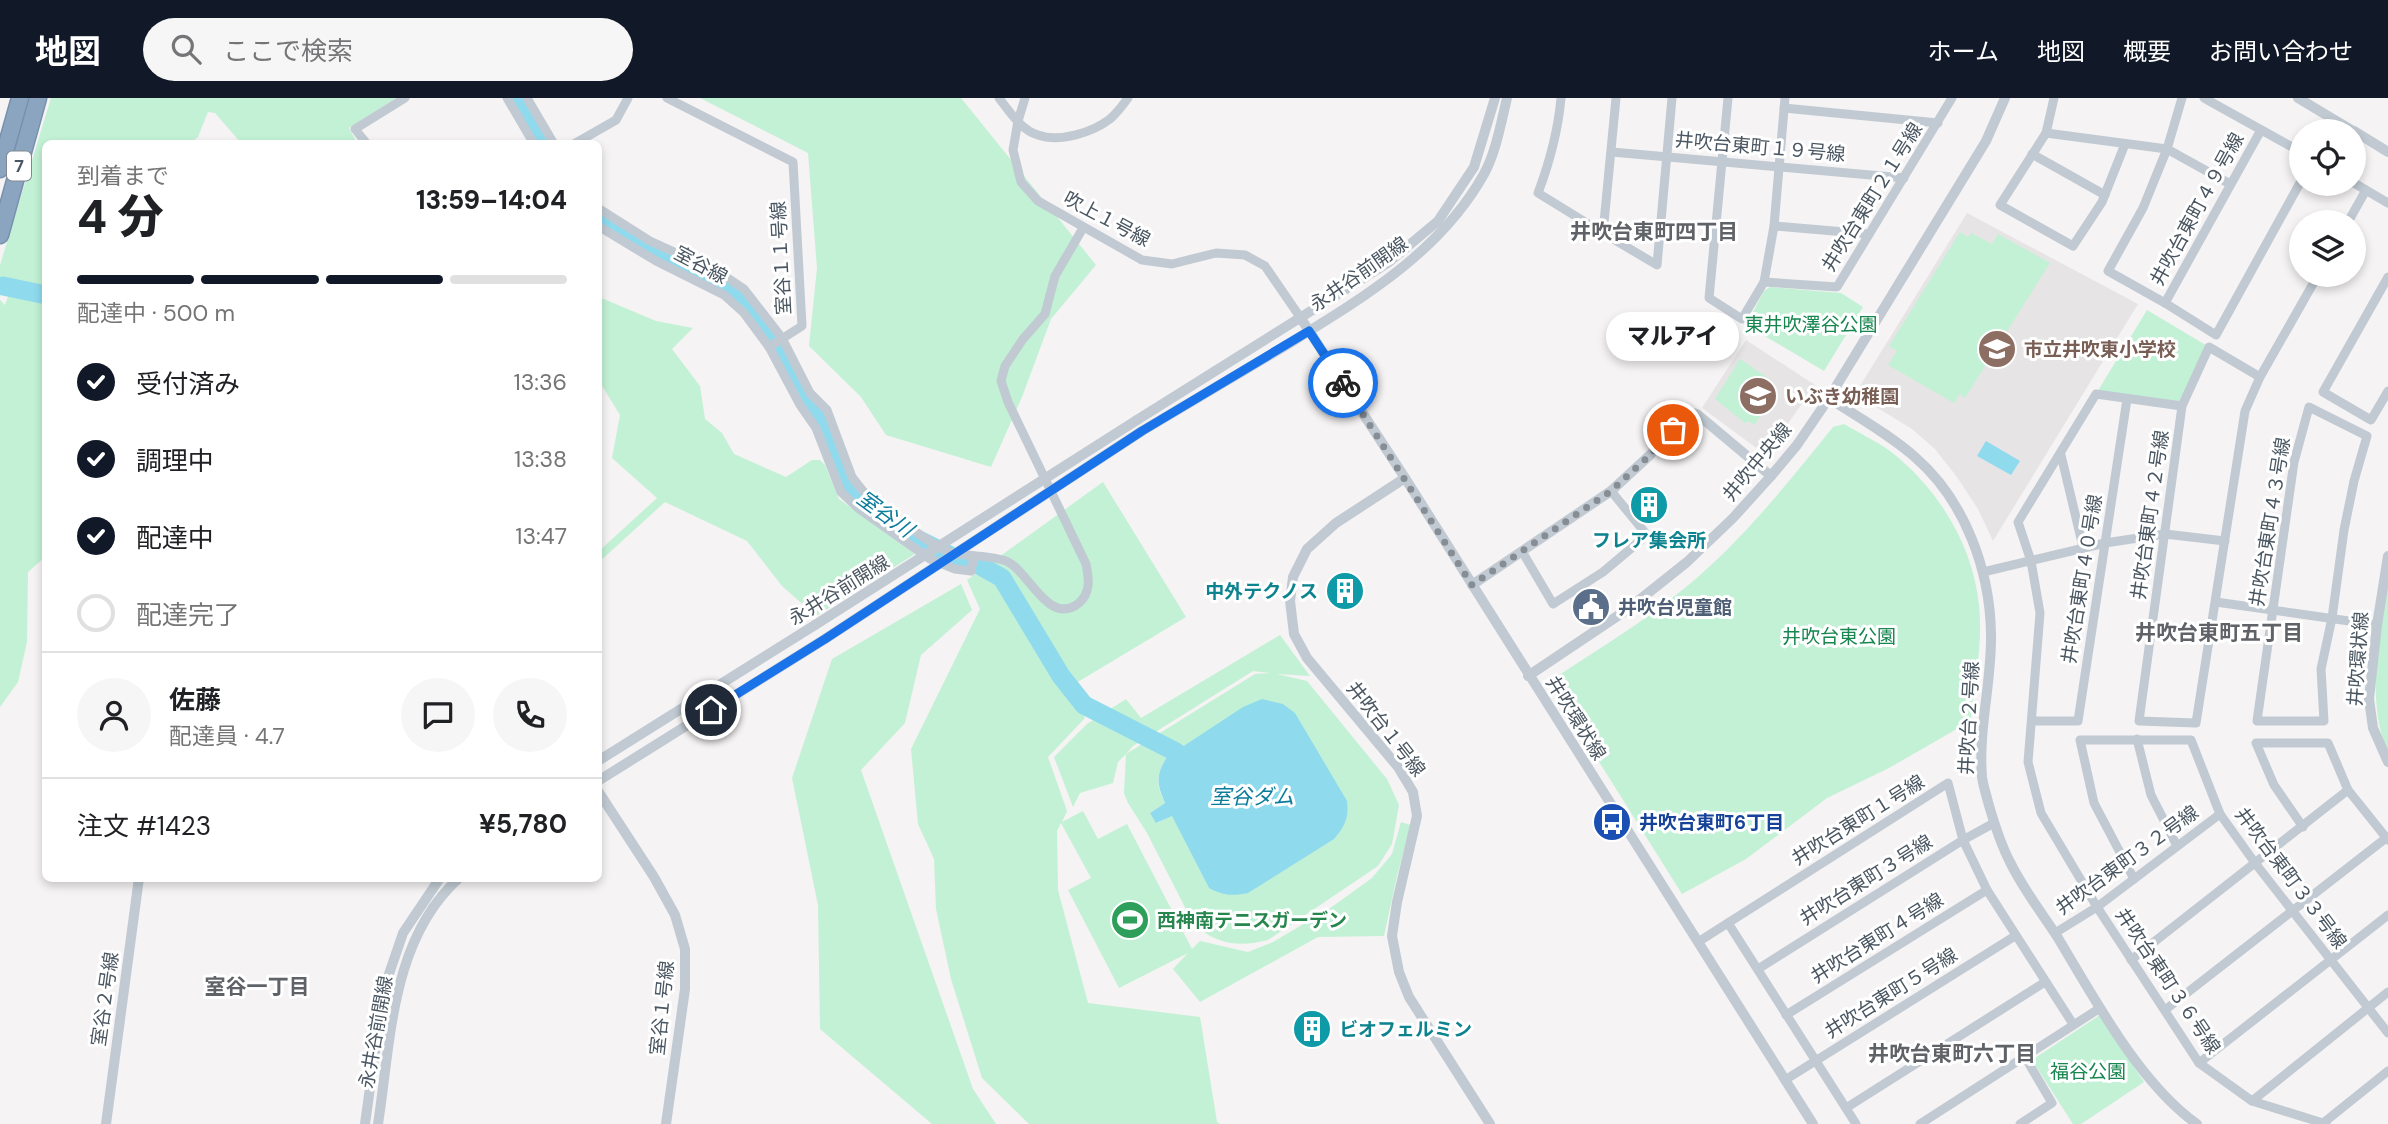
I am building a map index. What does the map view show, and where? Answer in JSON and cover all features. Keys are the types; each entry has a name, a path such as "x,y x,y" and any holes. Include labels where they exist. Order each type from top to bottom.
{"highway":[{"name":"7","path":"0,169 20,98"},
{"name":"7","path":"0,235 38,98"}],"street":[{"path":"364,140 355,129 405,98"},
{"path":"508,98 532,140"},
{"path":"527,98 552,140"},
{"path":"581,140 616,120 628,98"},
{"name":"室谷１１号線","path":"602,211 650,241 720,273 744,289 782,338 802,326 793,162 667,98"},
{"path":"999,98 1018,121 1036,135 1053,138 1091,131 1112,118 1128,98"},
{"name":"吹上１号線","path":"1025,98 1013,150 1021,182 1038,201 1142,260 1172,264 1216,253 1245,255 1265,266 1300,317"},
{"name":"永井谷前開線","path":"602,778 825,639 1300,317 1389,262 1438,221 1474,167 1495,98"},
{"name":"永井谷前開線","path":"602,759 1140,426 1309,331 1368,293 1414,259 1456,216 1485,173 1498,137 1507,98"},
{"path":"1561,98 1552,158 1538,193 1657,265 1672,98"},
{"path":"1603,233 1616,98"},
{"path":"1728,98 1709,298 1742,320 1764,282 1774,226 1784,103 1938,123"},
{"name":"井吹台東町２１号線","path":"1764,282 1837,287 1952,98"},
{"name":"井吹中央線","path":"1528,676 1628,609 1687,562 1771,476 1797,445 1829,398 1986,141 2005,98"},
{"path":"2054,98 2046,133 2000,205 2073,246 2105,195 2125,144"},
{"name":"井吹台東町４９号線","path":"2182,98 2167,149 2143,208 2108,271 2165,303 2261,130"},
{"path":"2204,98 2289,145"},
{"path":"2298,98 2334,119"},
{"path":"2046,133 2167,149 2230,184"},
{"path":"2366,138 2388,152"},
{"name":"井吹台東町１９号線","path":"1612,152 1904,178"},
{"path":"2032,153 2105,195"},
{"path":"2366,190 2388,203"},
{"path":"2165,303 2216,335 2293,196"},
{"path":"1774,226 1869,234"},
{"name":"室谷線","path":"602,228 656,261 724,295 744,313 768,347 816,428 841,492 858,508 930,559 955,569 971,570 974,556"},
{"path":"768,347 782,338 810,393 827,410 852,477 863,491 950,551 1009,562 1048,603 1061,609 1074,606 1085,597 1090,580 1086,564 1008,402 1001,381 1005,366 1023,338 1045,314 1055,276 1083,228"},
{"path":"2388,277 2323,392 2371,420 2388,391"},
{"name":"井吹台東町４２号線","path":"2260,377 2208,347 2182,406 2139,721 2196,723 2245,411 2260,377 2311,287"},
{"name":"井吹環状線","path":"1300,317 1405,478 1812,1124"},
{"path":"2083,547 2061,454 2096,394 2182,406"},
{"name":"井吹台２号線","path":"1829,398 1916,457 1943,486 1968,528 1983,572 1991,634 1982,778 1994,823 2010,863 2100,1008 2150,1081 2197,1124"},
{"name":"井吹台東町４０号線","path":"2033,721 2078,721 2127,399"},
{"name":"井吹台東町４３号線","path":"2309,407 2367,436 2344,530 2332,618 2321,669 2323,721 2257,721 2273,610 2294,462 2309,407"},
{"path":"1472,585 1611,491 1650,455 1689,412 1697,414 1771,476"},
{"name":"井吹台東町３６号線","path":"2061,454 2018,522 2031,561 2040,613 2028,762 2040,813 2097,907 2199,1063 2252,1101 2324,1124"},
{"name":"井吹台１号線","path":"1405,478 1336,523 1307,548 1293,577 1290,601 1294,634 1307,658 1398,767 1413,792 1416,816 1392,936 1399,972 1409,998 1490,1124"},
{"path":"1523,553 1553,604 1603,572 1647,535 1611,491"},
{"path":"1983,572 2105,542 2165,534 2225,541"},
{"name":"井吹環状線","path":"2388,556 2369,699 2373,728 2388,762"},
{"path":"2216,601 2377,625"},
{"path":"2137,739 2151,794 2177,846"},
{"name":"井吹台東町３３号線","path":"2134,879 2094,803 2080,740 2191,740 2220,814 2388,1033"},
{"path":"2165,1010 2387,839 2348,790 2328,743 2256,743 2274,785 2303,827"},
{"name":"井吹台東町１号線","path":"1698,943 1948,783 1962,840 1987,890 2073,1024"},
{"path":"2131,960 2348,790"},
{"name":"室谷１号線","path":"602,798 654,877 675,915 685,949 685,989 666,1124"},
{"name":"井吹台東町３２号線","path":"2055,933 2097,907 2220,814"},
{"name":"井吹台東町３号線","path":"1758,969 1962,840 1994,823"},
{"name":"室谷２号線","path":"106,1124 138,882"},
{"name":"永井谷前開線","path":"365,1124 379,1023 389,974 403,933 437,882"},
{"name":"永井谷前開線","path":"378,1124 398,989 416,936 455,882"},
{"name":"井吹台東町４号線","path":"1786,1015 1987,890"},
{"path":"2199,1063 2388,915"},
{"path":"1728,923 1856,1124"},
{"name":"井吹台東町５号線","path":"1785,1080 2015,936"},
{"path":"1846,1108 2045,982"},
{"path":"2252,1101 2388,992"},
{"path":"1920,1124 2100,1008"},
{"path":"2020,1124 2052,1103 2025,1057"},
{"path":"2324,1124 2388,1071"}],"shaded area":[{"name":"市立井吹東小学校","path":"1967,213 2138,304 1993,541 1978,509 1935,449 1912,429 1855,394"},
{"name":"いぶき幼稚園","path":"1746,340 1815,385 1766,455 1702,408"}],"green space":[{"path":"51,98 396,98 349,128 355,140 238,140 215,113 208,112 198,137 194,140 42,140 42,289 0,281 0,265"},
{"path":"700,98 961,98 1096,265 1051,319 1022,397 991,467 886,435 861,397 809,346 817,268 808,153"},
{"path":"1960,232 1968,237 1971,233 1992,244 1998,234 2050,263 1965,398 1960,394 1954,403 1888,365 1897,351 1889,346"},
{"name":"東井吹澤谷公園","path":"1770,287 1841,293 1863,307 1824,371 1746,325 1764,291"},
{"path":"9,294 42,301 42,560 28,572 27,642 18,682 0,707 0,300 5,305"},
{"path":"602,298 656,321 693,328 672,349 700,386 705,419 722,433 734,454 786,477 812,460 820,460 825,465 839,499 915,554 816,616 782,586 747,541 665,502 602,559 602,548 657,498 612,458 620,415 602,386"},
{"path":"2147,310 2209,347 2182,406 2096,394"},
{"path":"1740,359 1772,381 1764,393 1772,400 1754,425 1749,421 1745,423 1715,399"},
{"name":"井吹台東公園","path":"1844,424 1885,447 1907,466 1938,500 1961,540 1975,583 1980,619 1971,718 1962,726 1889,768 1827,798 1746,859 1682,894 1554,690 1559,675 1655,611 1707,569 1763,511 1833,427"},
{"path":"1103,482 1186,617 1071,686 1085,718 1048,757 1067,811 1062,822 1083,811 1098,839 1127,824 1192,949 1200,941 1248,952 1273,942 1329,909 1372,878 1392,854 1401,822 1411,825 1384,936 1318,937 1200,1002 1173,969 1188,953 1119,988 1068,890 1091,878 1061,823 1057,831 1058,890 1088,1003 1200,1017 1217,1122 1220,1124 1029,1124 982,1078 951,979 936,909 934,859 918,824 911,749 980,609 967,580"},
{"path":"2388,581 2388,753 2377,711 2376,668"},
{"path":"961,584 972,610 921,655 905,723 861,770 973,1089 996,1124 932,1124 820,1029 818,905 792,778 832,659"},
{"path":"1280,635 1310,676 1277,674 1307,681 1387,779 1399,805 1392,844 1378,866 1268,940 1236,944 1208,935 1192,921 1147,833 1128,803 1124,793 1126,754 1118,762 1113,783 1080,793 1073,807 1054,757 1087,724 1126,699 1141,718","holes":["1253,671 1270,673 1255,674 1126,754 1133,746","1167,757 1209,888 1172,815 1157,823 1150,813 1165,803 1158,780"]},
{"name":"福谷公園","path":"2100,1015 2144,1082 2081,1124 2073,1124 2032,1060"}],"water":[{"path":"1986,441 2020,461 2011,475 1977,456"},
{"name":"室谷ダム","path":"1262,699 1283,704 1295,713 1347,801 1347,817 1334,839 1248,893 1224,894 1209,888 1172,816 1156,823 1150,813 1165,803 1158,780 1167,757 1243,707"}],"waterway":[{"name":"室谷川","path":"518,98 542,140"},
{"name":"室谷川","path":"602,219 635,242 669,260 726,284 745,301 781,350 805,398 825,430 847,487 907,534 963,562 979,565 1002,578 1061,676 1084,705 1176,752"},
{"path":"3,286 42,294"}],"way so far":[{"path":"1343,383 1472,585 1611,491 1673,430"}],"place":[{"name":"市立井吹東小学校","path":"1997,349"},
{"name":"いぶき幼稚園","path":"1758,396"},
{"name":"マルアイ","path":"1673,430"},
{"name":"フレア集会所","path":"1649,505"},
{"name":"中外テクノス","path":"1345,591"},
{"name":"井吹台児童館","path":"1591,607"},
{"name":"井吹台東町6丁目","path":"1612,822"},
{"name":"西神南テニスガーデン","path":"1130,920"},
{"name":"ビオフェルミン","path":"1312,1029"}],"district":[{"name":"井吹台東町四丁目","path":"1654,232"},
{"name":"井吹台東町五丁目","path":"2219,633"},
{"name":"室谷一丁目","path":"257,987"},
{"name":"井吹台東町六丁目","path":"1952,1054"}],"route":[{"path":"711,710 825,639 1142,431 1309,331 1343,383"}]}
